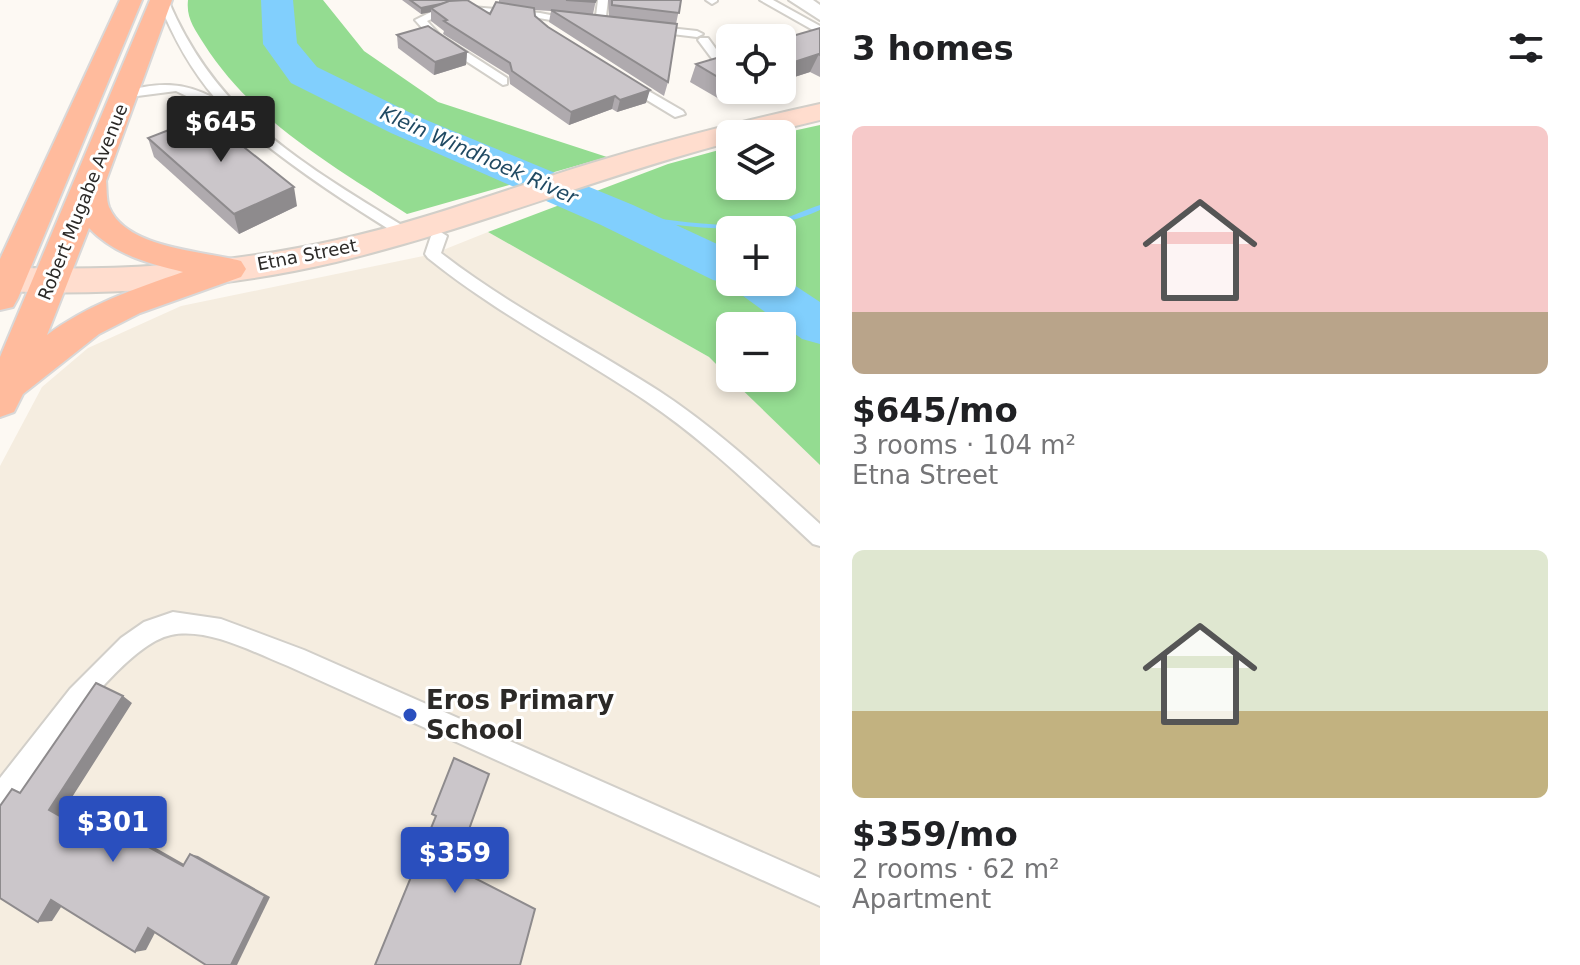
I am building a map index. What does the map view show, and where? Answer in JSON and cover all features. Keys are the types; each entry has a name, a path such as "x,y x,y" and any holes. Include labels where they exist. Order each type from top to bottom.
{"main road":[{"name":"Robert Mugabe Avenue","path":"4,394 52,281 162,0"},
{"name":"Robert Mugabe Avenue","path":"3,286 127,6"},
{"path":"91,182 89,195 94,211 122,239 171,259 229,269"},
{"path":"0,218 48,186"},
{"path":"4,394 86,325 127,304 229,269"}],"street":[{"path":"799,0 820,14"},
{"name":"Etna Street","path":"3,286 116,280 229,269 336,252 506,203 603,169 726,134 820,112"}],"lane":[{"path":"162,0 173,33 199,73 244,122"},
{"path":"600,24 603,0"},
{"path":"765,0 820,31"},
{"path":"503,81 436,37 420,20 427,13 487,4 541,17 614,25"},
{"path":"541,17 540,26 552,35"},
{"path":"642,28 700,37 716,57"},
{"path":"611,73 679,114"},
{"path":"126,95 161,86 190,88 244,122 300,167 403,232"},
{"path":"439,236 433,254 467,283 653,396 731,456 820,537"},
{"path":"0,799 86,687 130,644 171,623 226,631 296,658 820,892"}],"shaded area":[{"name":"Eros Primary School","path":"488,232 709,357 716,364 716,392 745,392 820,465 820,965 0,965 0,466 42,387 88,348 181,306 433,254"}],"green space":[{"path":"188,0 323,0 364,51 438,102 607,157 407,214 296,140 246,96 197,33 190,18"},
{"path":"820,125 820,465 744,392 796,392 796,312 716,312 716,364 709,357 488,232 668,164 716,151 716,200 796,200 796,130"}],"building":[{"path":"410,0 460,0 421,8"},
{"path":"467,0 490,14 496,2 534,8 535,16 548,27 650,90 620,100 615,96 571,112 512,71 510,63 444,21 447,20 431,8 449,1"},
{"path":"612,0 681,0 679,13 612,5"},
{"path":"551,10 677,24 668,82"},
{"path":"428,26 467,52 435,62 397,35"},
{"path":"820,28 820,55 796,61 796,35"},
{"path":"716,58 716,76 696,64"},
{"path":"205,116 294,187 234,214 148,138"},
{"path":"96,683 123,696 49,810 116,848 125,834 183,866 190,854 265,896 231,965 206,965 148,928 135,952 51,900 38,922 0,898 0,806 12,789 20,793"},
{"path":"454,758 489,774 455,868 535,909 520,965 375,965 436,816 432,814"}],"waterway":[{"name":"Klein Windhoek River","path":"277,0 280,44 304,75 405,125 617,215 716,262"},
{"path":"617,215 695,225 746,226 772,224 820,207"},
{"name":"Klein Windhoek River","path":"776,296 820,326"}],"place":[{"name":"Eros Primary School","path":"410,715"}]}
